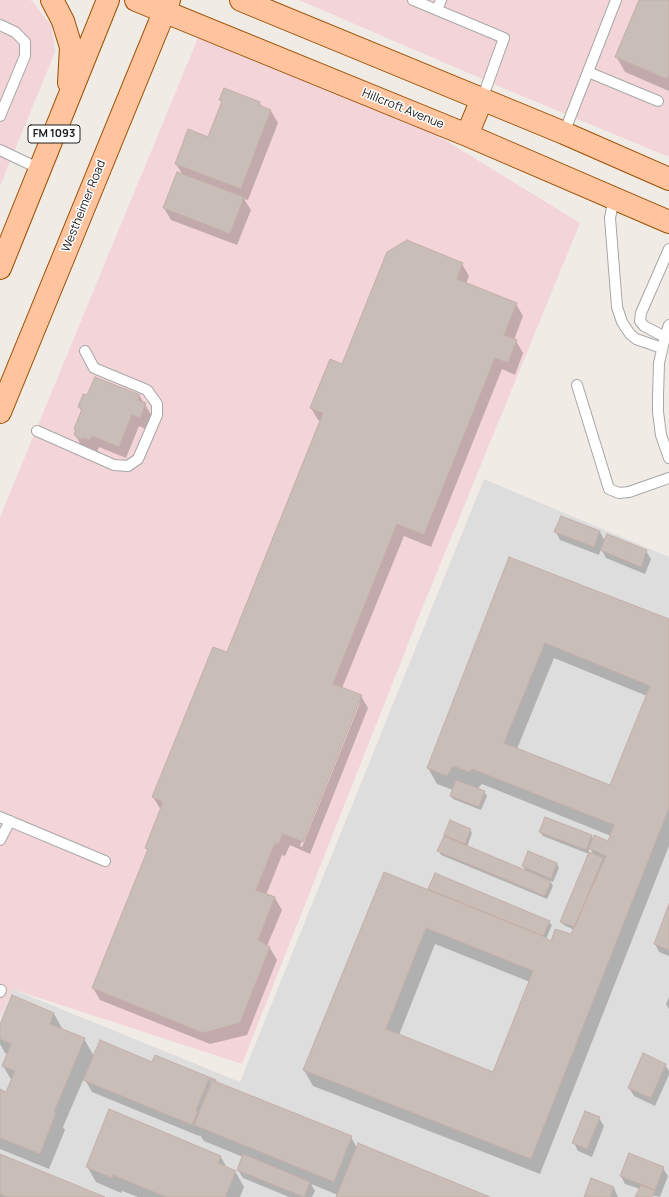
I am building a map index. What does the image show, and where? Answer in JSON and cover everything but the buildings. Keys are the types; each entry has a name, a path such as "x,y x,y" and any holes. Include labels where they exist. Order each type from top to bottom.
{"main road":[{"path":"52,0 63,21 71,47 68,99"},
{"name":"FM 1093","path":"0,268 4,246 40,169 108,0"},
{"name":"Hillcroft Avenue","path":"136,0 166,6 669,222"},
{"path":"240,0 564,133 669,179"},
{"name":"Westheimer Road","path":"0,412 166,6"},
{"path":"467,135 482,100"}],"lane":[{"path":"413,0 504,38 482,100"},
{"path":"437,10 441,0"},
{"path":"564,133 616,0"},
{"path":"0,25 15,32 25,42 24,56 0,116"},
{"path":"588,72 658,102"},
{"path":"0,150 40,169"},
{"path":"614,198 610,218 617,307 622,322 630,334 636,339 662,348"},
{"path":"664,336 644,326 640,321 641,313 665,272 669,249"},
{"path":"669,325 664,336 659,363 658,412 661,435 669,458"},
{"path":"37,431 114,465 128,466 138,459 157,415 157,404 147,390 94,368 85,351"},
{"path":"577,385 609,489 619,494 669,478"},
{"path":"0,817 104,861"},
{"path":"0,840 10,821"}],"shaded area":[{"path":"0,0 30,0 33,2 52,27 55,52 0,186"},
{"path":"299,0 669,0 669,157 510,91"},
{"path":"198,38 435,134 580,223 421,611 242,1064 12,989 0,1017 0,517"},
{"path":"484,479 669,557 669,1197 0,1197 0,1019 12,989 240,1082"}]}
